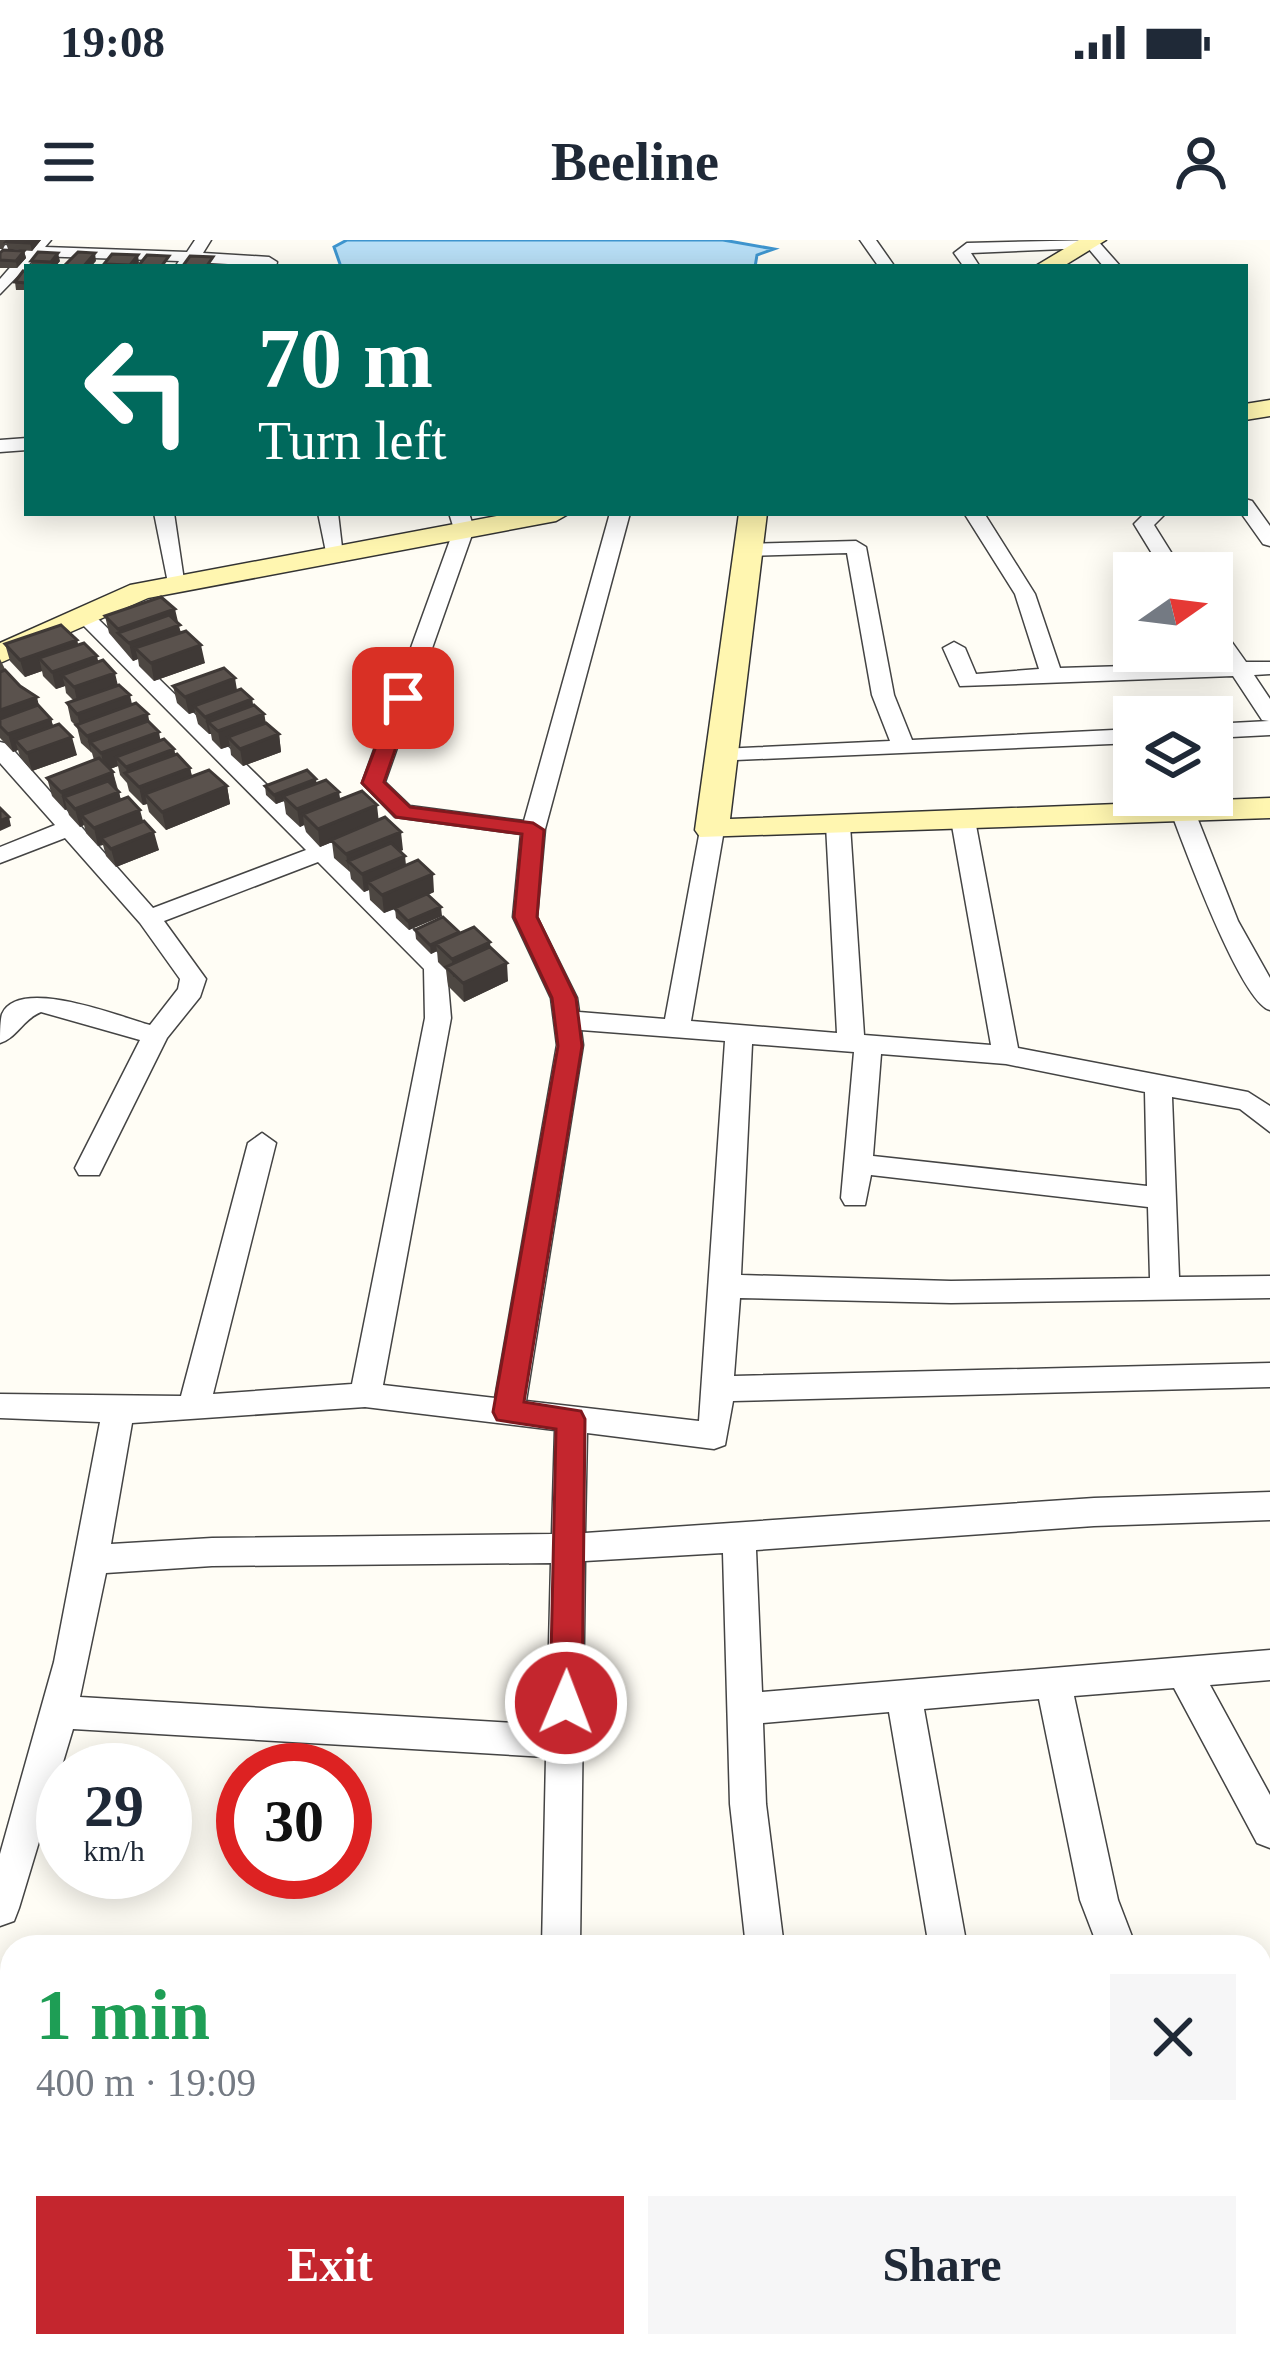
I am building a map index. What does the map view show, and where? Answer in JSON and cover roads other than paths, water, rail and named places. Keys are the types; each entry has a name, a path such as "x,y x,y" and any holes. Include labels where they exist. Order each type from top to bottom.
{"street":[{"path":"188,262 203,240"},
{"path":"1050,264 1089,242"},
{"path":"970,264 962,253 968,248 1089,242 1110,264"},
{"path":"0,250 39,246 188,262 271,260"},
{"path":"0,289 39,246"},
{"path":"1248,509 1270,540"},
{"path":"165,516 178,583"},
{"path":"329,516 336,552"},
{"path":"0,654 140,591 336,552 461,521 520,516"},
{"path":"508,1412 570,1046 564,998 525,917 533,830 619,516"},
{"path":"676,1029 712,830 753,516"},
{"path":"976,516 1025,594 1051,674"},
{"path":"1153,516 1144,524 1160,552"},
{"path":"461,521 373,783 403,812 533,830"},
{"path":"748,550 856,547 883,695 903,747"},
{"path":"84,616 437,967 438,1018 365,1395"},
{"path":"954,648 968,682 1051,674 1270,668"},
{"path":"1233,658 1270,715"},
{"path":"1233,730 1270,728"},
{"path":"721,756 1113,737"},
{"path":"0,749 149,917 193,979 190,991 156,1035 89,1168"},
{"path":"1233,810 1270,808"},
{"path":"149,917 320,854 403,812"},
{"path":"712,830 1113,815"},
{"path":"1185,816 1226,921 1270,1000"},
{"path":"963,820 1006,1055"},
{"path":"838,825 859,1044 855,1198"},
{"path":"0,856 70,827"},
{"path":"0,1034 17,1012 40,1004 156,1035"},
{"path":"567,1020 1006,1055 1249,1101 1270,1122"},
{"path":"0,1406 194,1408 365,1395 714,1436 739,1034"},
{"path":"1158,1084 1166,1289"},
{"path":"194,1408 262,1143"},
{"path":"858,1165 1162,1198"},
{"path":"725,1286 951,1292 1270,1287"},
{"path":"718,1389 1270,1376"},
{"path":"0,1908 26,1837 58,1712 93,1560 118,1410"},
{"path":"561,1935 571,1419"},
{"path":"93,1560 190,1550 568,1548 1130,1507 1270,1506"},
{"path":"739,1536 748,1804 763,1935"},
{"path":"745,1709 1270,1665"},
{"path":"1184,1672 1270,1831"},
{"path":"1053,1682 1099,1900 1112,1935"},
{"path":"904,1695 946,1935"},
{"path":"58,1712 565,1742"}],"water":[{"path":"347,240 723,240 774,249 757,255 756,264 340,264 334,247"}]}
